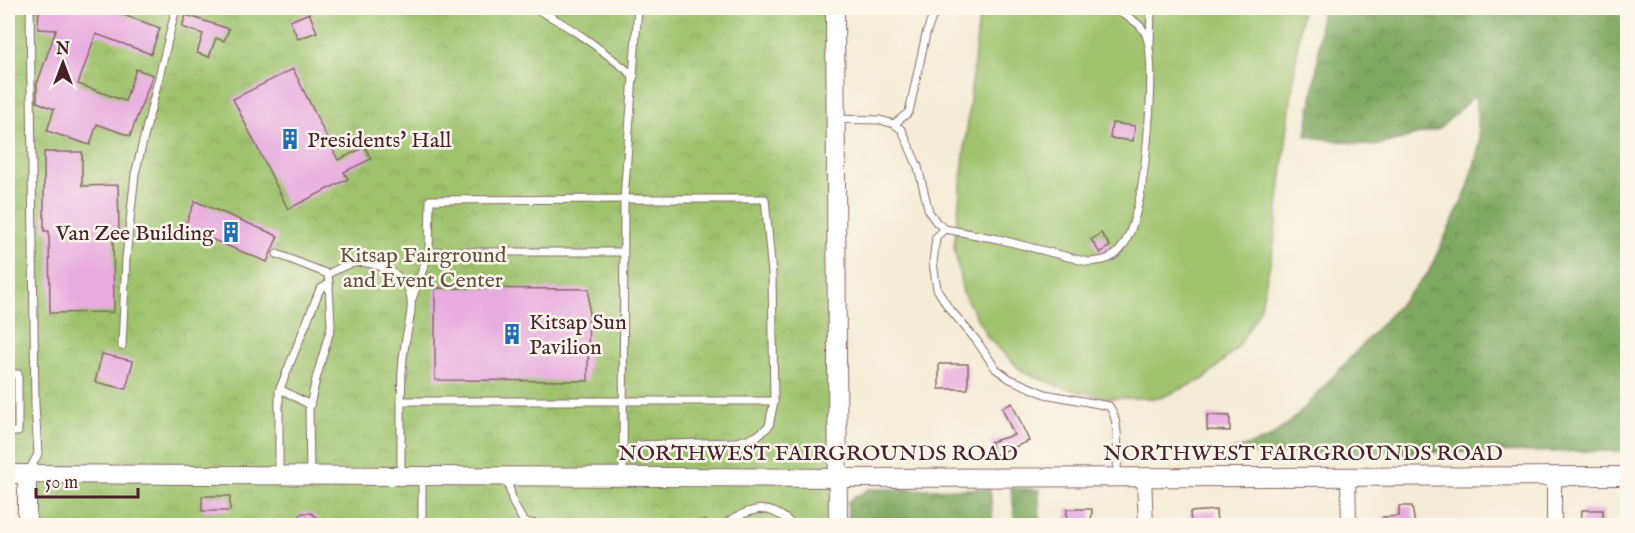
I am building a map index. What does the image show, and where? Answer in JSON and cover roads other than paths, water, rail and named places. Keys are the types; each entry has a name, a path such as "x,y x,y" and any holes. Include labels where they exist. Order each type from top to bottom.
{"main road":[{"path":"835,8 838,525"},
{"name":"NORTHWEST FAIRGROUNDS ROAD","path":"8,474 839,477 1628,476"},
{"path":"27,474 27,525"}],"street":[{"path":"1348,476 1349,525"},
{"path":"1554,476 1554,525"},
{"path":"1144,477 1146,525"}],"lane":[{"path":"27,474 38,454 34,372 30,8"},
{"path":"122,346 126,258 135,174 176,8"},
{"path":"534,8 592,42 634,76"},
{"path":"623,476 624,199 638,8"},
{"path":"894,124 909,112 926,34 932,18 941,8"},
{"path":"1110,8 1125,15 1143,30 1150,47"},
{"path":"836,119 880,120 894,124 902,130 918,167 929,212 936,223 945,229 998,239 1088,262 1102,261 1117,253 1128,237 1139,201 1150,111 1151,8"},
{"path":"401,475 404,350 412,299 429,252 430,201 765,199 772,274 774,400 769,426 757,436 736,442 639,445"},
{"path":"945,229 936,237 933,263 937,289 948,307 976,340 996,369 1010,379 1045,394 1109,406 1116,423 1117,477"},
{"path":"429,252 623,252"},
{"path":"277,254 328,274 351,262 372,263 400,275 412,299"},
{"path":"310,474 310,405 331,327 328,274"},
{"path":"279,474 280,389 320,289 329,284"},
{"path":"8,374 18,374 18,432 8,432"},
{"path":"280,389 310,405"},
{"path":"401,402 774,400"},
{"path":"422,475 422,525"},
{"path":"506,476 513,503 524,522 549,525"},
{"path":"721,525 756,508 782,513 794,525"},
{"path":"692,525 706,525"}],"place":[{"name":"Presidents' Hall","path":"290,139"},
{"name":"Van Zee Building","path":"231,232"},
{"name":"Kitsap Sun Pavilion","path":"512,334"}],"park label":[{"name":"Kitsap Fairground and Event Center","path":"423,266"}]}
